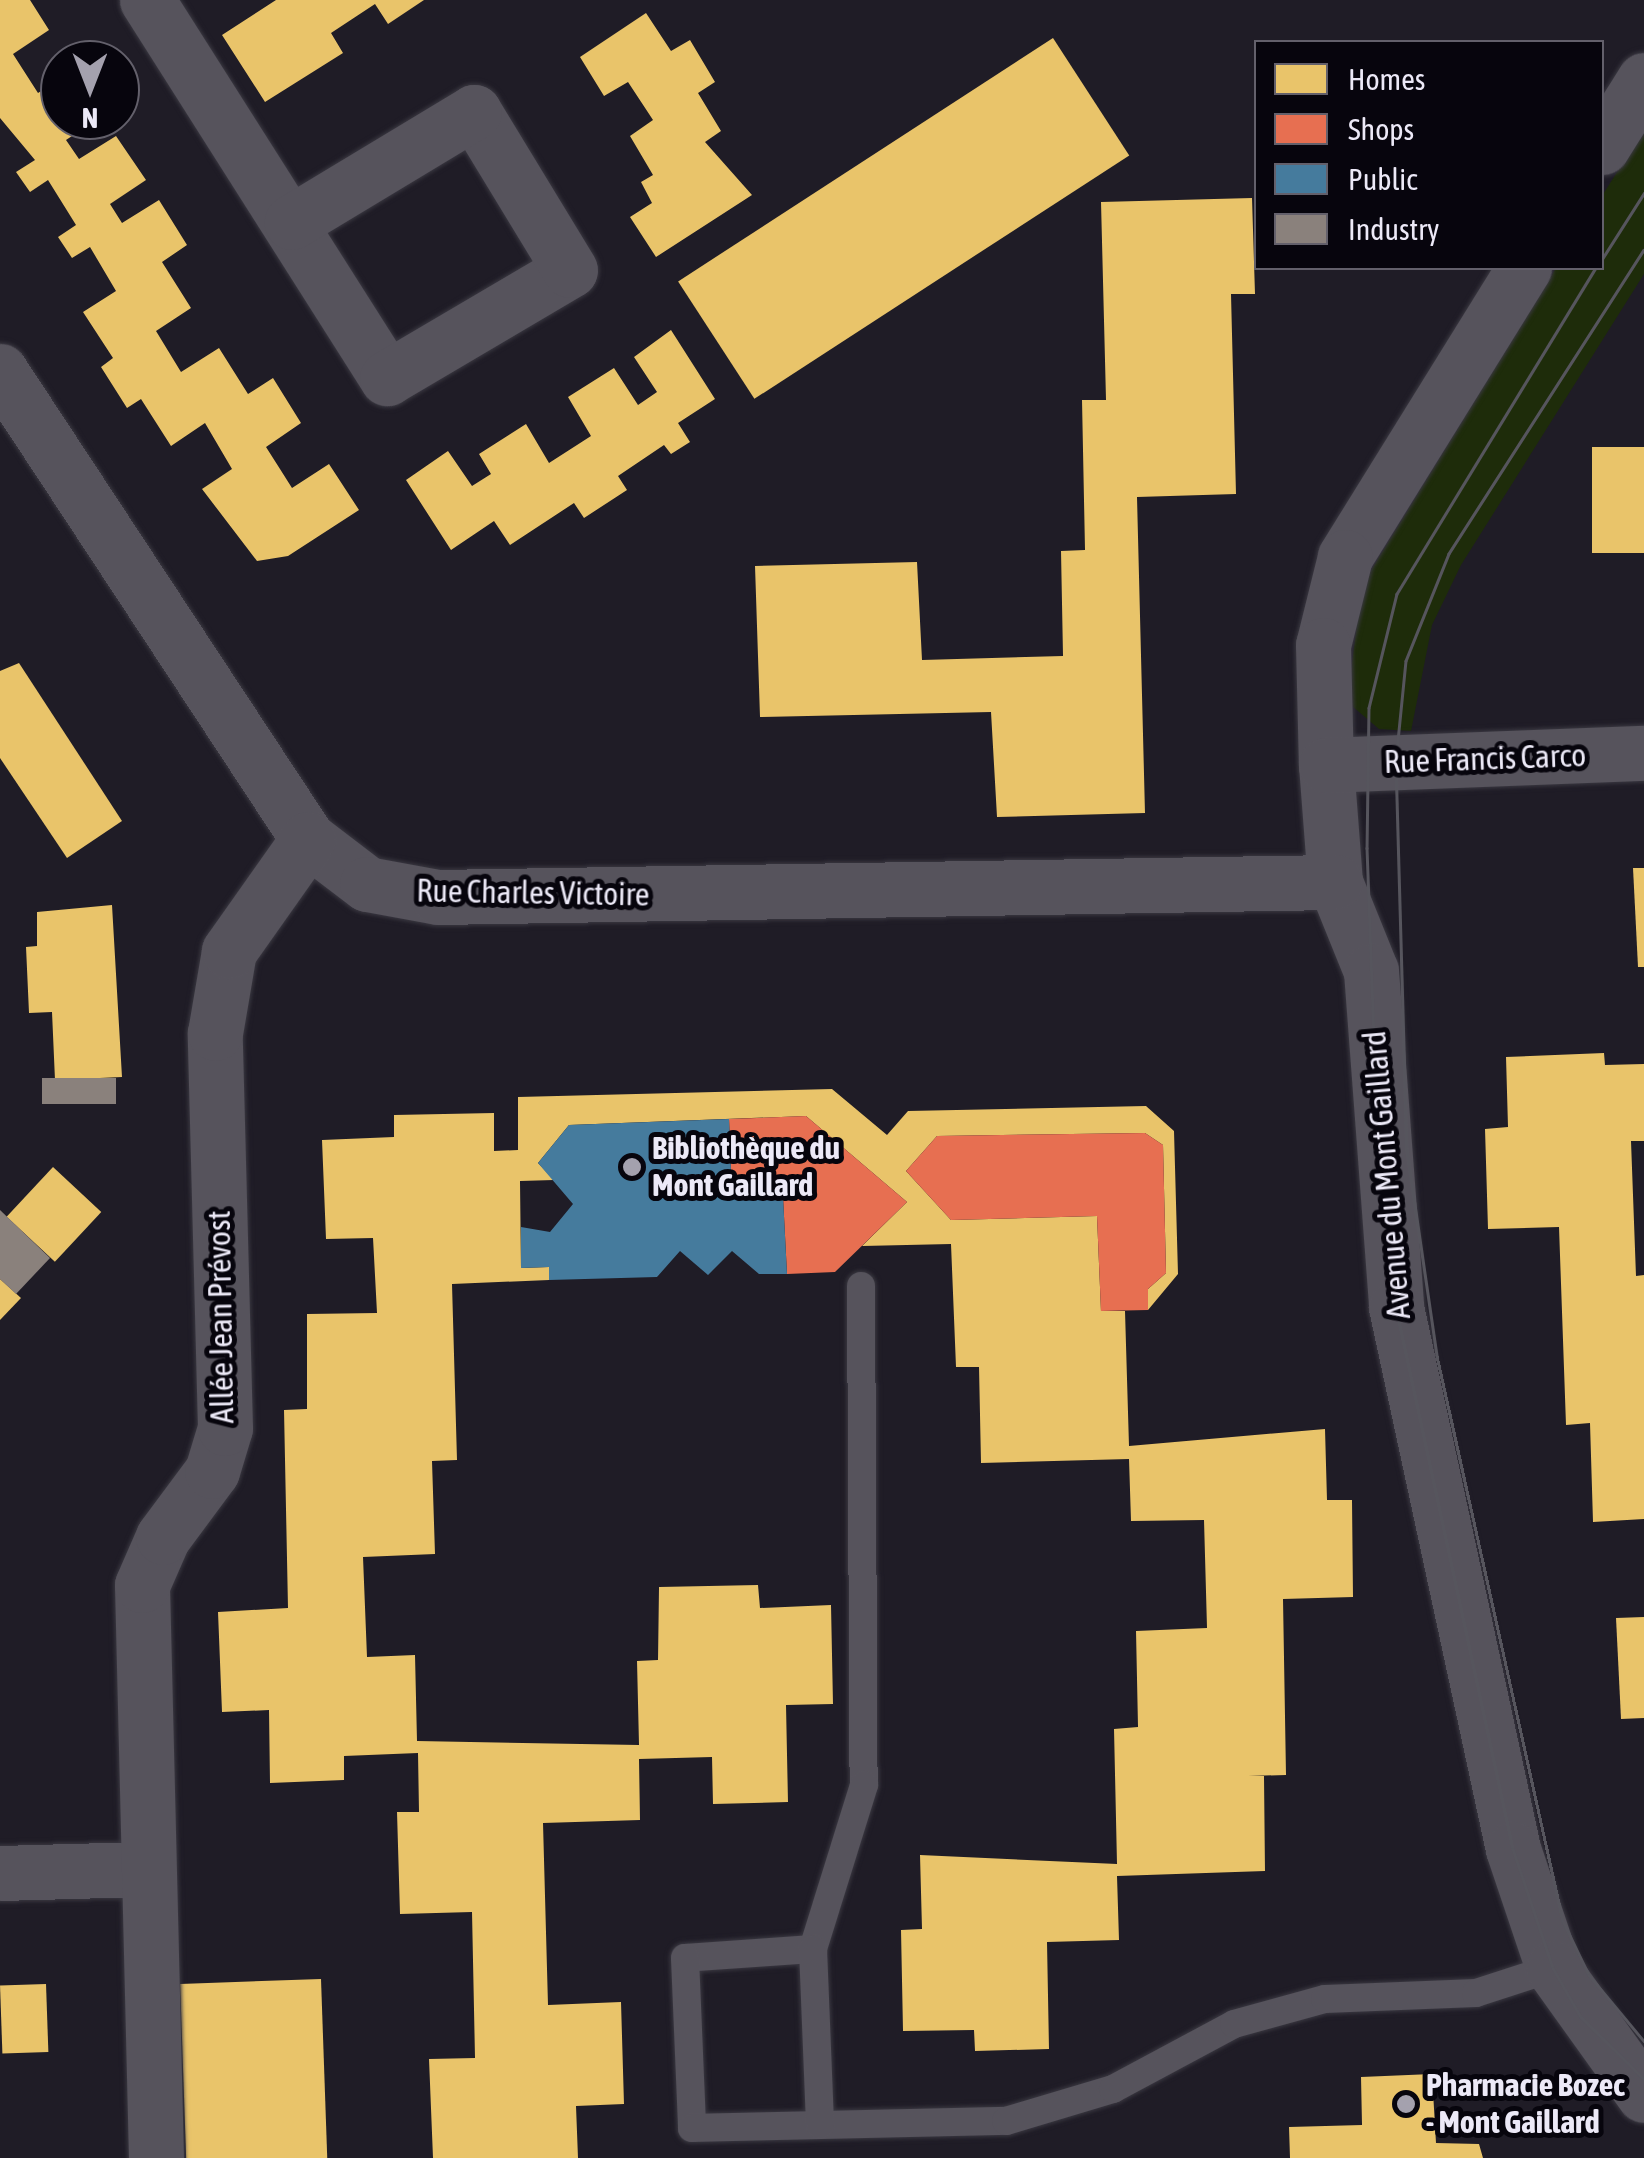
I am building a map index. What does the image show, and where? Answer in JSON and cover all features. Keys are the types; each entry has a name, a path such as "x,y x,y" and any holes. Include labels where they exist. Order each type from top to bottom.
{"street":[{"path":"147,0 292,222 387,378 570,270 474,112 292,222"},
{"path":"1604,144 1644,80"},
{"name":"Avenue du Mont Gaillard","path":"1523,270 1345,557 1323,645 1326,765 1334,882 1371,971 1378,1151 1416,1409 1514,1848 1552,1968 1644,2095"},
{"name":"Rue Charles Victoire","path":"0,371 308,840 366,884 438,898 1334,882"},
{"name":"Rue Francis Carco","path":"1326,765 1644,753"},
{"name":"Allée Jean Prévost","path":"156,2158 142,1586 163,1537 212,1471 226,1428 215,1033 228,951 308,840"},
{"path":"0,1873 146,1869"}],"lane":[{"path":"820,2125 813,1949 864,1785 870,1710 861,1286"},
{"path":"813,1949 684,1958 692,2128 1006,2122 1113,2088 1234,2024 1325,1998 1476,1993 1552,1968"}],"green space":[{"path":"1644,129 1644,274 1461,565 1432,625 1411,731 1379,729 1352,706 1349,686 1362,585 1555,270 1604,270 1604,193"}],"building: Homes":[{"path":"0,0 30,0 49,30 13,54 40,92 40,140 66,140 79,159 110,140 119,140 146,180 110,204 122,223 159,200 187,245 162,262 191,308 156,331 181,372 219,348 248,394 273,378 301,423 266,447 292,488 329,464 359,510 288,556 257,561 202,489 232,469 205,423 171,446 141,399 127,408 101,367 113,358 83,312 116,291 90,247 72,258 58,237 76,225 48,180 30,192 16,172 35,160 0,118"},
{"path":"276,0 424,0 388,24 375,4 331,33 343,53 265,102 222,35"},
{"path":"646,13 671,51 690,40 715,82 698,93 721,131 705,142 752,195 656,257 630,217 652,203 641,182 653,175 630,136 653,120 628,82 604,96 580,57"},
{"path":"1053,38 1129,155 754,399 678,281"},
{"path":"1252,198 1255,294 1231,294 1236,494 1137,497 1145,813 997,817 991,712 760,717 755,566 917,562 922,660 1063,656 1061,551 1085,550 1082,400 1106,400 1101,202"},
{"path":"671,330 715,399 678,423 690,442 671,454 664,445 618,476 627,490 584,518 574,503 510,545 494,521 451,550 406,480 448,451 472,486 491,474 479,454 526,424 549,463 591,436 568,397 614,368 638,405 657,392 634,357"},
{"path":"1592,447 1644,447 1644,553 1592,553"},
{"path":"19,663 122,821 67,858 0,758 0,671"},
{"path":"1633,868 1644,868 1644,967 1638,967"},
{"path":"112,905 122,1077 55,1080 52,1012 29,1013 26,947 37,946 37,912"},
{"path":"1604,1053 1605,1065 1644,1064 1644,1141 1631,1141 1636,1276 1644,1275 1644,1519 1593,1522 1590,1423 1566,1425 1559,1227 1488,1229 1485,1129 1508,1127 1506,1057"},
{"path":"832,1089 887,1135 908,1111 1146,1106 1174,1131 1178,1274 1148,1310 1148,1289 1166,1273 1163,1145 1145,1133 937,1136 906,1171 951,1220 1097,1216 1101,1311 1125,1311 1129,1446 1325,1429 1327,1500 1352,1500 1353,1597 1283,1599 1286,1775 1248,1776 1264,1776 1265,1871 1117,1876 1119,1940 1047,1942 1049,2049 975,2051 974,2030 903,2031 901,1930 922,1929 920,1855 1117,1864 1114,1729 1138,1727 1136,1631 1207,1628 1204,1520 1131,1521 1129,1459 981,1463 979,1367 956,1367 951,1244 862,1246 907,1202 806,1116 569,1125 538,1163 554,1180 520,1181 521,1268 549,1267 549,1280 452,1284 457,1460 432,1461 435,1554 363,1557 367,1657 415,1655 417,1741 639,1745 637,1661 658,1660 659,1587 758,1585 760,1608 831,1605 833,1704 786,1705 788,1802 713,1804 712,1757 639,1759 640,1820 543,1823 548,2005 621,2002 624,2104 576,2106 578,2158 433,2158 429,2059 475,2058 472,1912 400,1914 397,1812 419,1812 418,1753 344,1756 344,1780 270,1783 269,1710 222,1712 218,1612 288,1608 284,1410 307,1409 307,1314 377,1313 373,1238 326,1239 322,1140 394,1137 394,1115 494,1113 494,1151 518,1150 518,1097"},
{"path":"53,1167 101,1212 55,1262 7,1217"},
{"path":"0,1279 21,1298 0,1320"},
{"path":"1644,1617 1644,1718 1621,1719 1616,1618"},
{"path":"321,1979 327,2158 186,2158 180,1984"},
{"path":"46,1984 48,2052 2,2054 0,1986"},
{"path":"1432,2074 1436,2143 1479,2144 1483,2158 1290,2158 1289,2127 1362,2125 1361,2077"}],"building: Shops":[{"path":"806,1116 907,1202 835,1272 787,1274 783,1197 732,1197 729,1119"},
{"path":"1145,1133 1163,1145 1166,1273 1148,1289 1148,1310 1101,1311 1097,1216 951,1220 906,1171 937,1136"}],"building: Public":[{"path":"729,1119 732,1197 783,1197 787,1274 759,1274 732,1251 708,1275 680,1251 657,1277 549,1280 549,1267 521,1268 521,1227 550,1232 573,1204 538,1163 569,1125"}],"building: Industry":[{"path":"42,1078 116,1078 116,1104 42,1104"},
{"path":"0,1210 50,1258 16,1294 0,1279"}],"tram line":[{"path":"1604,256 1644,193"},
{"path":"1644,250 1449,554 1406,661 1396,762 1407,1150 1437,1356 1563,1921 1589,1975 1644,2041"},
{"path":"1595,270 1397,594 1369,708 1367,848 1378,1151 1396,1307 1513,1849 1553,1968 1581,2017 1644,2079"}],"place":[{"name":"Bibliothèque du Mont Gaillard","path":"632,1167"},
{"name":"Pharmacie Bozec - Mont Gaillard","path":"1406,2104"}]}
